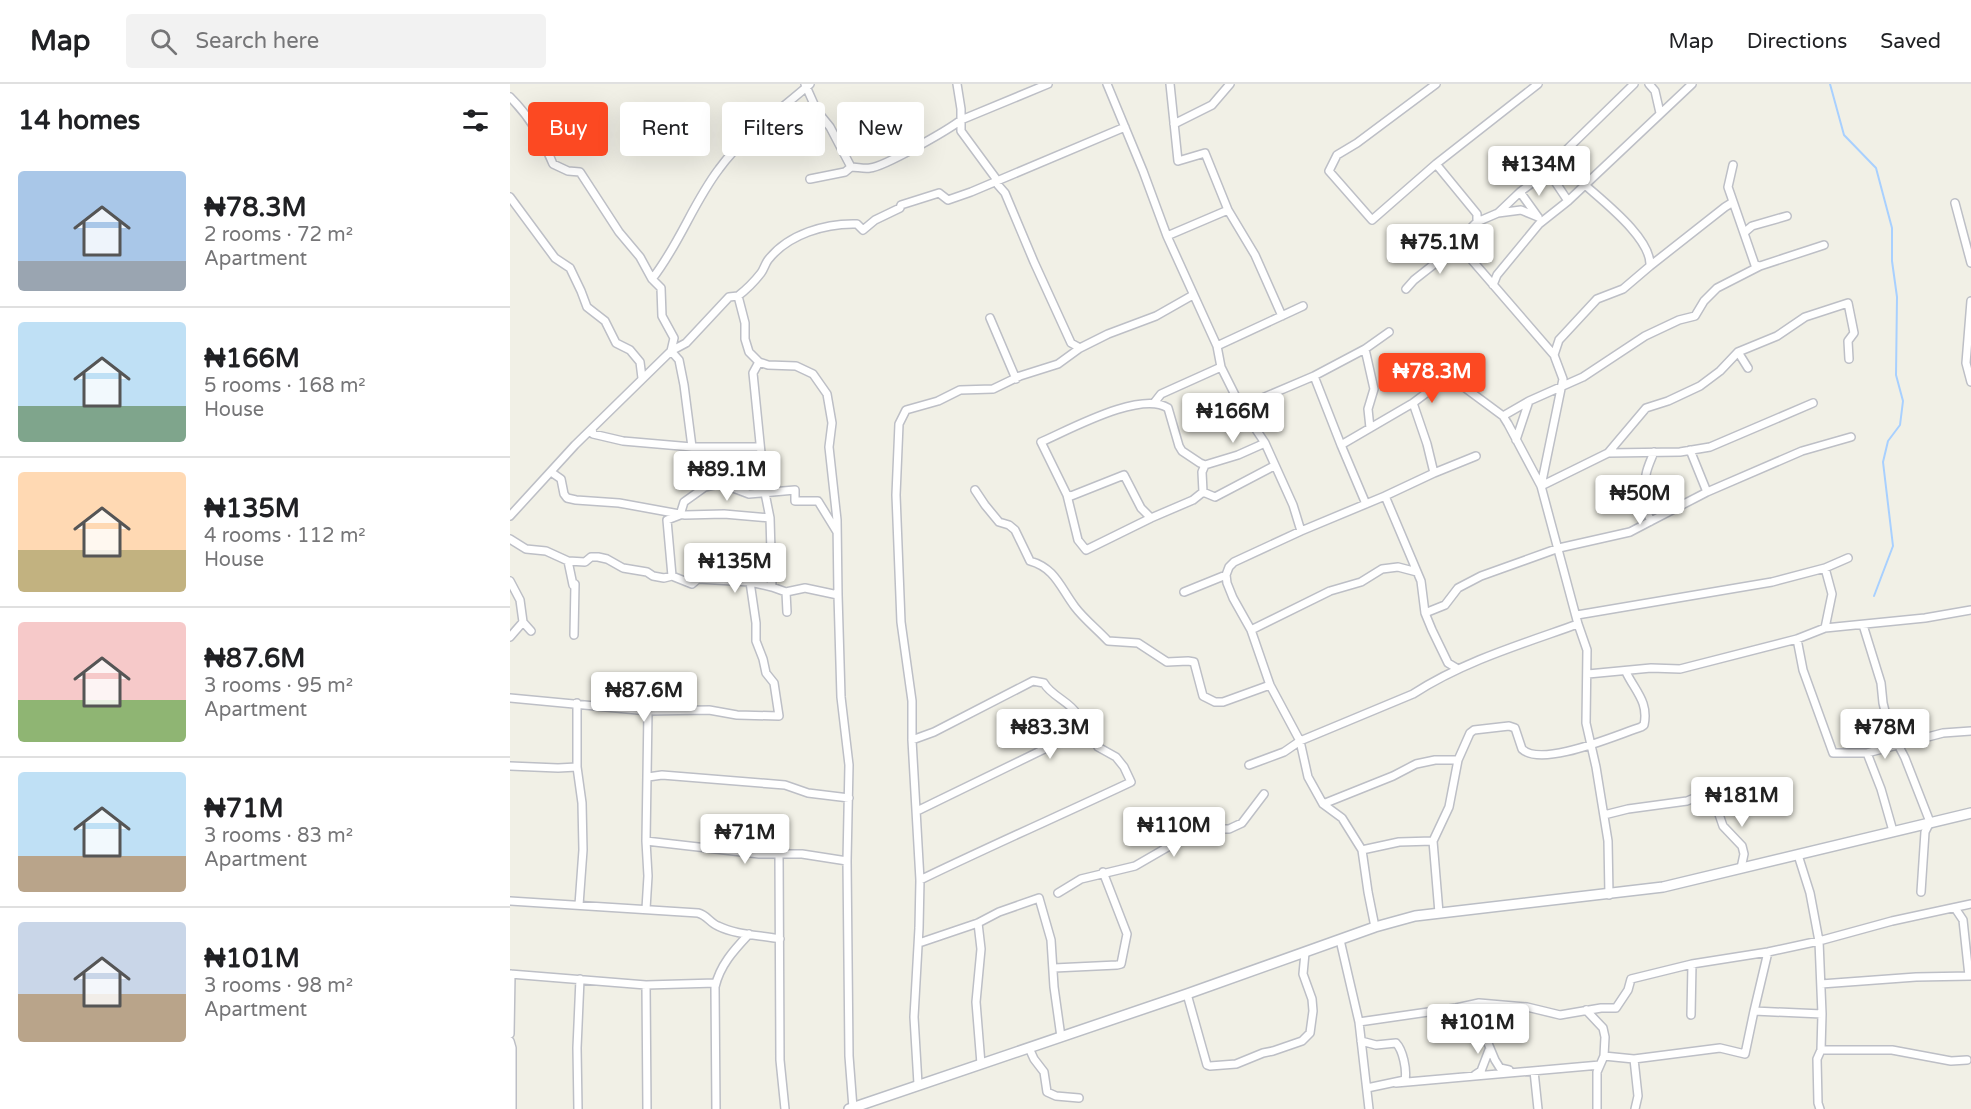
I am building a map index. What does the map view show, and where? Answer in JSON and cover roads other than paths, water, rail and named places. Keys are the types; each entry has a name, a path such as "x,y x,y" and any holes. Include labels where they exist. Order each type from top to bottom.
{"main road":[{"path":"851,1108 1187,994 1375,927 1415,916 1663,887 1971,813"}],"street":[{"path":"957,84 961,109 961,131 997,180 1071,343 1080,348"},
{"path":"810,179 844,172 851,167 871,169 884,164 950,129 961,120 1048,84"},
{"path":"1107,84 1167,236 1217,346 1221,367 1241,407 1265,443 1293,505 1301,531"},
{"path":"1170,84 1178,161 1205,153 1228,210 1255,255 1282,315"},
{"path":"1174,124 1212,105 1230,84"},
{"path":"1436,84 1357,143 1337,155 1329,171 1372,220 1436,164 1538,84"},
{"path":"1498,213 1520,192 1548,171 1556,160 1634,84"},
{"path":"1649,84 1655,91 1660,113"},
{"path":"1493,285 1497,275 1539,220 1568,201 1692,84"},
{"path":"652,279 680,238 718,169 741,143 807,85 817,111 830,127 851,167"},
{"path":"510,97 520,107 543,140 553,164 568,171 580,171 619,232 640,257 652,279 661,288 662,316 674,338 671,351"},
{"path":"511,512 642,378 671,351 686,343 729,297 738,296 750,288 766,261 781,247 805,233 841,223 857,224 863,230 875,220 900,208 901,205 939,193 948,200 1125,127"},
{"path":"1436,164 1477,214 1477,222"},
{"path":"1733,165 1728,187 1755,265 1760,266"},
{"path":"1548,171 1568,201"},
{"path":"1585,185 1627,223 1650,257 1650,266"},
{"path":"1520,192 1539,220"},
{"path":"510,197 555,258 570,268 587,307 605,321 616,343 630,350 640,362 642,378"},
{"path":"1554,355 1559,340 1597,299 1623,289 1733,202"},
{"path":"1955,203 1971,263"},
{"path":"1167,236 1228,210"},
{"path":"1406,290 1414,280 1461,243 1465,233 1477,222 1498,213 1521,210 1539,220"},
{"path":"1744,232 1752,226 1787,216"},
{"path":"1461,243 1464,251 1486,278 1554,355 1565,382"},
{"path":"1503,416 1529,401 1560,388 1565,382 1601,367 1645,336 1695,315 1704,301 1717,288 1760,266 1824,245"},
{"path":"1486,278 1497,275"},
{"path":"918,1084 914,1017 920,880 912,701 901,622 896,495 899,424 906,410 938,401 960,390 993,389 1058,364 1080,348 1108,334 1156,316 1193,295"},
{"path":"738,296 746,328 746,345 759,362 768,365 796,366 813,374 827,394 832,423 829,447 837,532 838,645 849,765 847,861 851,1108"},
{"path":"1971,301 1966,363 1971,382"},
{"path":"1541,486 1608,453 1646,408 1668,401 1700,386 1720,371 1738,352 1777,336 1804,317 1848,303 1854,333 1848,340 1849,359"},
{"path":"1217,346 1303,306"},
{"path":"990,318 1016,379"},
{"path":"1241,407 1314,376 1365,350 1389,332"},
{"path":"1365,350 1374,389 1368,409 1370,428"},
{"path":"671,351 679,360 692,447"},
{"path":"1738,352 1748,368"},
{"path":"759,362 753,373 765,492 770,518 772,587"},
{"path":"1154,403 1161,394 1221,367"},
{"path":"1314,376 1366,504"},
{"path":"1341,445 1413,403 1449,376 1503,416 1541,486 1587,650 1586,723 1592,745 1608,841 1609,895"},
{"path":"1541,486 1560,388"},
{"path":"1516,440 1529,401"},
{"path":"1203,492 1193,500 1086,550 1078,540 1067,495 1041,442 1128,405 1154,403 1163,404 1168,408 1182,451 1205,465 1238,455 1265,443"},
{"path":"1413,403 1434,473"},
{"path":"1608,453 1710,447 1813,403"},
{"path":"592,429 593,434 623,441 692,447 760,447"},
{"path":"1425,613 1445,605 1458,588 1481,576 1559,548 1630,532 1707,492 1802,451 1851,437"},
{"path":"1689,450 1707,492"},
{"path":"1651,522 1643,505 1649,492 1645,475 1654,452"},
{"path":"1375,927 1362,850 1342,818 1323,804 1308,777 1300,741 1270,686 1251,630 1233,598 1226,575 1234,562 1476,456"},
{"path":"1203,492 1202,472 1205,465"},
{"path":"1203,492 1215,497 1274,466"},
{"path":"551,472 561,479 567,498 619,503 680,515 724,514 770,518"},
{"path":"1067,495 1071,496 1124,475 1141,508 1151,518"},
{"path":"680,515 684,501 705,487 725,485 749,494 795,490 795,501 818,501 837,532"},
{"path":"975,490 999,522 1015,530 1030,561 1046,567 1051,572 1076,608 1108,641 1138,643 1167,662 1194,662 1203,696 1215,702 1270,686"},
{"path":"1385,496 1421,581 1425,613 1448,663 1458,669"},
{"path":"672,576 667,520 680,515"},
{"path":"510,540 526,549 546,551 568,561 585,562 591,557 598,557 623,568 647,572 652,576 664,578 672,576 692,584 698,579 750,582 786,592 805,588 838,594"},
{"path":"1577,615 1772,582 1826,568 1848,558"},
{"path":"568,561 573,585 575,584 574,635"},
{"path":"1251,630 1330,591 1361,582 1382,569 1398,567 1417,572"},
{"path":"1825,628 1832,594 1826,568"},
{"path":"1184,591 1226,575"},
{"path":"510,581 520,600 523,622 531,631"},
{"path":"510,698 648,711 709,710 737,715 778,716 774,683 766,673 756,640 750,582"},
{"path":"786,592 788,612"},
{"path":"1588,674 1651,668 1680,669 1797,639 1825,628 1925,618 1971,610"},
{"path":"510,637 523,622"},
{"path":"1249,765 1284,752 1300,741 1413,694 1474,661 1578,624"},
{"path":"1863,625 1881,683 1889,727 1905,758 1930,822 1925,832 1921,892"},
{"path":"1797,639 1803,670 1833,753 1867,753 1943,733 1971,731"},
{"path":"1439,913 1434,841 1449,807 1458,760 1470,733 1478,728 1509,726 1515,728 1522,749 1533,755 1562,754 1644,725 1641,694 1631,683 1626,672"},
{"path":"912,740 934,732 1033,681 1044,683 1049,691 1075,710 1098,747 1116,757 1131,782 1096,800 1020,831 920,880"},
{"path":"577,703 583,850 579,905"},
{"path":"646,909 648,711"},
{"path":"917,811 1071,736 1078,724 1078,717"},
{"path":"1867,753 1881,789 1893,831"},
{"path":"1323,804 1393,776 1416,764 1435,760 1458,760"},
{"path":"510,766 578,767"},
{"path":"648,777 662,776 785,785 808,793 849,798"},
{"path":"1604,815 1628,809 1687,801 1711,791 1723,826 1742,846 1744,854 1741,868"},
{"path":"1058,893 1081,879 1135,866 1199,829 1229,830 1242,822 1264,794"},
{"path":"1362,850 1399,842 1434,841"},
{"path":"646,842 779,855 802,854 847,861"},
{"path":"779,855 780,1060 785,1109"},
{"path":"1798,855 1810,893 1819,941 1822,1014 1821,1050 1817,1059 1820,1109"},
{"path":"1054,968 1121,964 1127,934 1103,872"},
{"path":"919,943 978,923 999,912 1039,897 1051,940 1054,987 1061,1037"},
{"path":"510,901 698,913 704,914 719,927 780,939"},
{"path":"1359,1022 1472,1005 1505,1004 1560,1015 1616,1008 1628,990 1630,979 1692,964 1819,941 1892,921 1971,904"},
{"path":"1821,984 1916,976 1970,976 1967,921 1955,908"},
{"path":"978,923 981,949 976,1002 981,1064"},
{"path":"716,1109 716,983 718,974 725,963 749,934"},
{"path":"1340,940 1359,1022 1369,1109"},
{"path":"1605,1056 1634,1059 1720,1048 1745,1054 1768,952"},
{"path":"1187,994 1207,1065 1236,1064 1263,1053 1273,1052 1302,1041 1310,1033 1313,1011 1312,999 1304,974 1305,953"},
{"path":"1691,1016 1692,964"},
{"path":"510,1034 511,974 646,985 716,983"},
{"path":"578,1109 580,979"},
{"path":"646,985 647,1109"},
{"path":"1472,1005 1489,1050 1500,1068 1515,1072"},
{"path":"1587,1010 1603,1028 1605,1056 1598,1072 1597,1109"},
{"path":"1754,1011 1822,1014"},
{"path":"510,1041 512,1048 511,1107"},
{"path":"1362,1041 1376,1045 1396,1043 1400,1046 1406,1076 1405,1080 1396,1083"},
{"path":"1029,1047 1034,1059 1044,1072 1047,1092 1056,1096 1079,1098"},
{"path":"1475,1075 1481,1071 1489,1050"},
{"path":"1821,1050 1892,1050 1951,1060 1967,1060"},
{"path":"1634,1059 1638,1096 1635,1109"},
{"path":"1366,1088 1475,1075 1600,1065"},
{"path":"1533,1071 1538,1109"}],"waterway":[{"path":"1830,84 1844,135 1876,168 1892,228 1892,261 1897,297 1896,375 1903,401 1900,425 1888,441 1883,462 1893,546 1874,596"}]}
